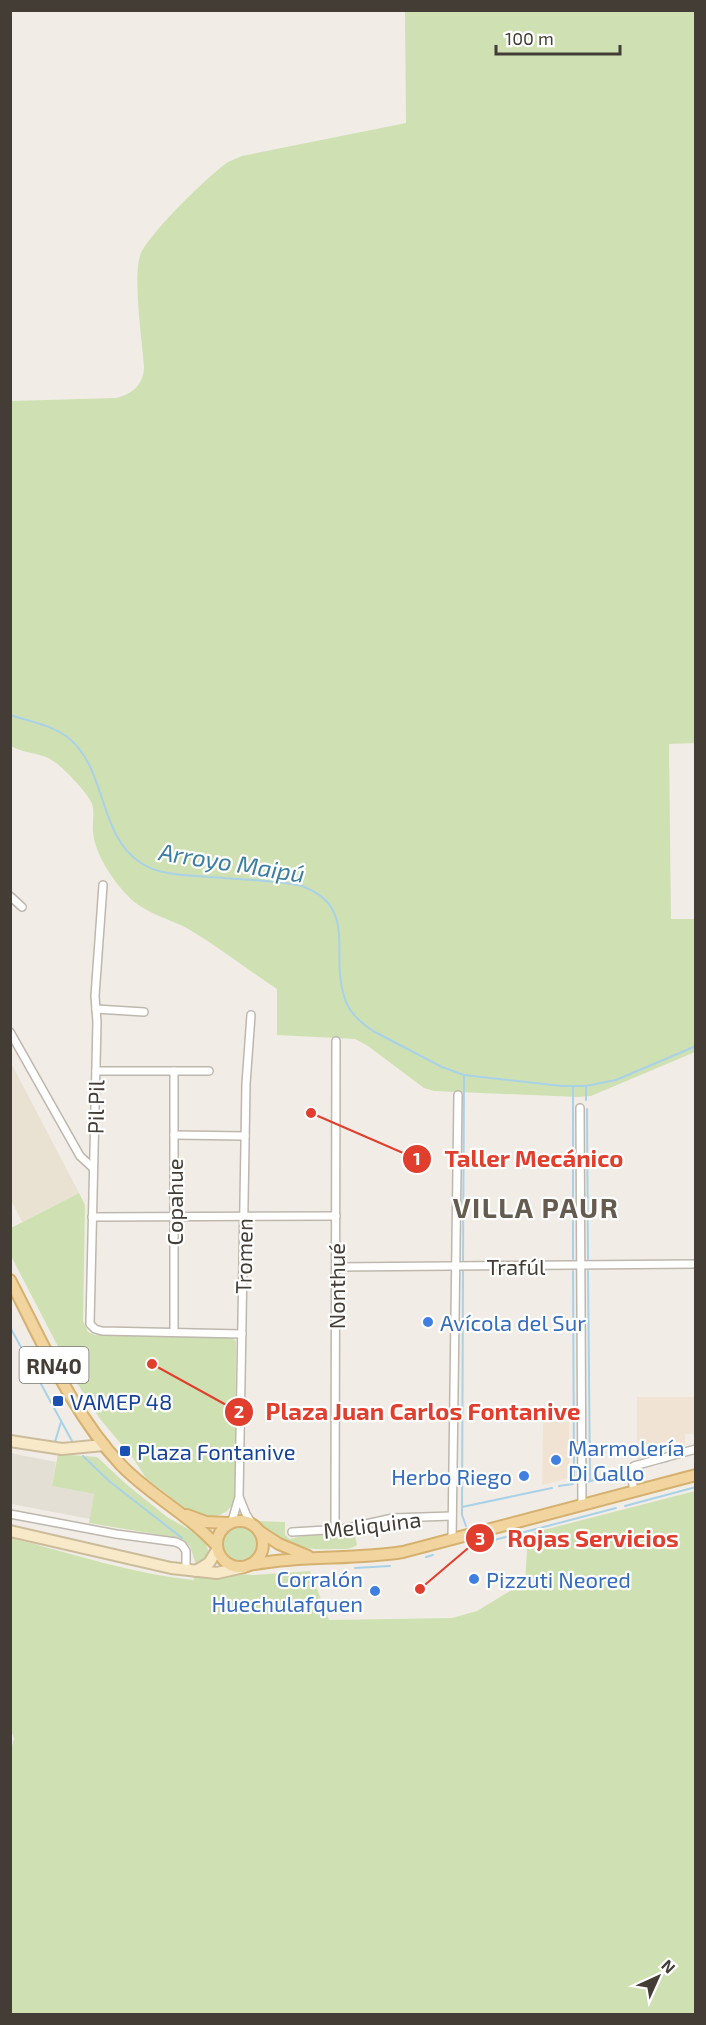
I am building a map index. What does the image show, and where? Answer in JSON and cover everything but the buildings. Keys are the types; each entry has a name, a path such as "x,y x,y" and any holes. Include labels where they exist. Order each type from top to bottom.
{"main road":[{"name":"RN40","path":"10,1281 72,1397 104,1445 132,1476 206,1534 217,1547 225,1562 234,1566 385,1554 452,1540 696,1475"},
{"name":"RN40","path":"171,1508 206,1522 242,1520 279,1544 314,1558"},
{"path":"217,1547 220,1530 230,1522"},
{"path":"247,1566 257,1559 262,1550 263,1540 256,1527"}],"street":[{"name":"Pil Pil","path":"103,885 95,996 96,1071 90,1321 93,1328 102,1331 174,1332"},
{"path":"10,896 22,907"},
{"path":"96,1009 144,1012"},
{"name":"Tromen","path":"230,1522 239,1497 246,1068 251,1015"},
{"path":"10,1032 81,1158 93,1168"},
{"name":"Nonthué","path":"335,1530 336,1041"},
{"path":"96,1071 209,1071"},
{"name":"Copahue","path":"174,1071 174,1332"},
{"path":"452,1540 458,1095"},
{"path":"580,1108 582,1506"},
{"path":"174,1135 245,1136"},
{"path":"92,1217 336,1216"},
{"name":"Trafúl","path":"336,1267 696,1264"},
{"path":"174,1332 242,1334"},
{"path":"10,1441 62,1449 104,1445"},
{"path":"634,1492 631,1472 634,1466 696,1449"},
{"name":"Tromen","path":"239,1497 246,1514 256,1527"},
{"path":"10,1514 178,1543 186,1551 191,1570"},
{"name":"Meliquina","path":"292,1532 335,1530 393,1518 452,1516"},
{"path":"10,1531 191,1570 222,1572 247,1566"},
{"path":"191,1570 209,1563 217,1547"}],"shaded area":[{"path":"10,1061 79,1193 22,1222 11,1200"},
{"path":"637,1397 695,1397 695,1434 685,1434 685,1447 681,1448 680,1442 662,1442 661,1453 637,1460"},
{"name":"Marmolería Di Gallo","path":"543,1422 569,1422 569,1478 542,1485"},
{"name":"VAMEP 48","path":"10,1453 56,1462 52,1486 94,1494 90,1519 11,1504"}],"green space":[{"path":"405,11 695,11 696,743 669,744 671,919 695,919 695,1052 591,1096 434,1091 424,1088 368,1046 355,1039 277,1035 277,989 190,930 141,907 127,895 105,866 97,849 93,832 93,807 86,794 53,761 11,746 11,401 116,398 128,394 140,383 144,366 137,279 140,256 165,221 193,192 228,162 242,156 406,123"},
{"path":"79,1193 85,1205 83,1321 88,1332 95,1335 232,1338 236,1341 235,1496 234,1503 220,1515 208,1517 185,1508 146,1478 133,1458 100,1419 77,1383 11,1256 11,1228"},
{"path":"58,1454 97,1457 167,1517 197,1534 205,1541 209,1553 202,1562 196,1565 190,1546 179,1538 89,1523 94,1494 52,1486"},
{"path":"695,1491 695,2014 11,2014 10,1753 14,1739 10,1727 11,1538 125,1568 194,1580 195,1571 254,1575 310,1571 329,1620 452,1618 477,1611 525,1582 528,1534"},
{"path":"255,1521 285,1522 285,1535 290,1539 354,1531 357,1545 343,1549 300,1547 282,1540"},
{"path":"240,1526 252,1531 257,1543 252,1555 240,1560 228,1555 223,1543 228,1531"}],"waterway":[{"name":"Arroyo Maipú","path":"10,715 53,729 66,736 79,749 97,782 117,836 127,851 141,863 174,874 299,885 318,894 329,905 336,918 339,932 341,980 346,1002 352,1012 373,1031 442,1067 464,1075 562,1086 586,1086 616,1080 696,1046"},
{"path":"463,1261 464,1075"},
{"path":"573,1086 573,1259"},
{"path":"586,1086 586,1100"},
{"path":"587,1109 588,1259"},
{"path":"463,1271 462,1515 466,1526"},
{"path":"559,1486 573,1484 574,1475 573,1271"},
{"path":"588,1271 590,1481"},
{"path":"10,1327 72,1441"},
{"path":"54,1445 61,1422"},
{"path":"83,1456 109,1481 182,1538"},
{"path":"659,1463 668,1461"},
{"path":"635,1470 651,1465"},
{"path":"587,1482 628,1471"},
{"path":"625,1506 696,1487"},
{"path":"462,1507 552,1488"},
{"path":"479,1544 616,1508"},
{"path":"426,1557 433,1555"},
{"path":"355,1568 390,1566"}],"place":[{"name":"Taller Mecánico","path":"311,1113"},
{"name":"Avícola del Sur","path":"428,1322"},
{"name":"Plaza Juan Carlos Fontanive","path":"152,1364"},
{"name":"VAMEP 48","path":"58,1401"},
{"name":"Plaza Fontanive","path":"125,1451"},
{"name":"Marmolería Di Gallo","path":"556,1460"},
{"name":"Herbo Riego","path":"524,1476"},
{"name":"Pizzuti Neored","path":"474,1579"},
{"name":"Rojas Servicios","path":"420,1589"},
{"name":"Corralón Huechulafquen","path":"375,1591"}],"district":[{"name":"VILLA PAUR","path":"536,1207"}]}
